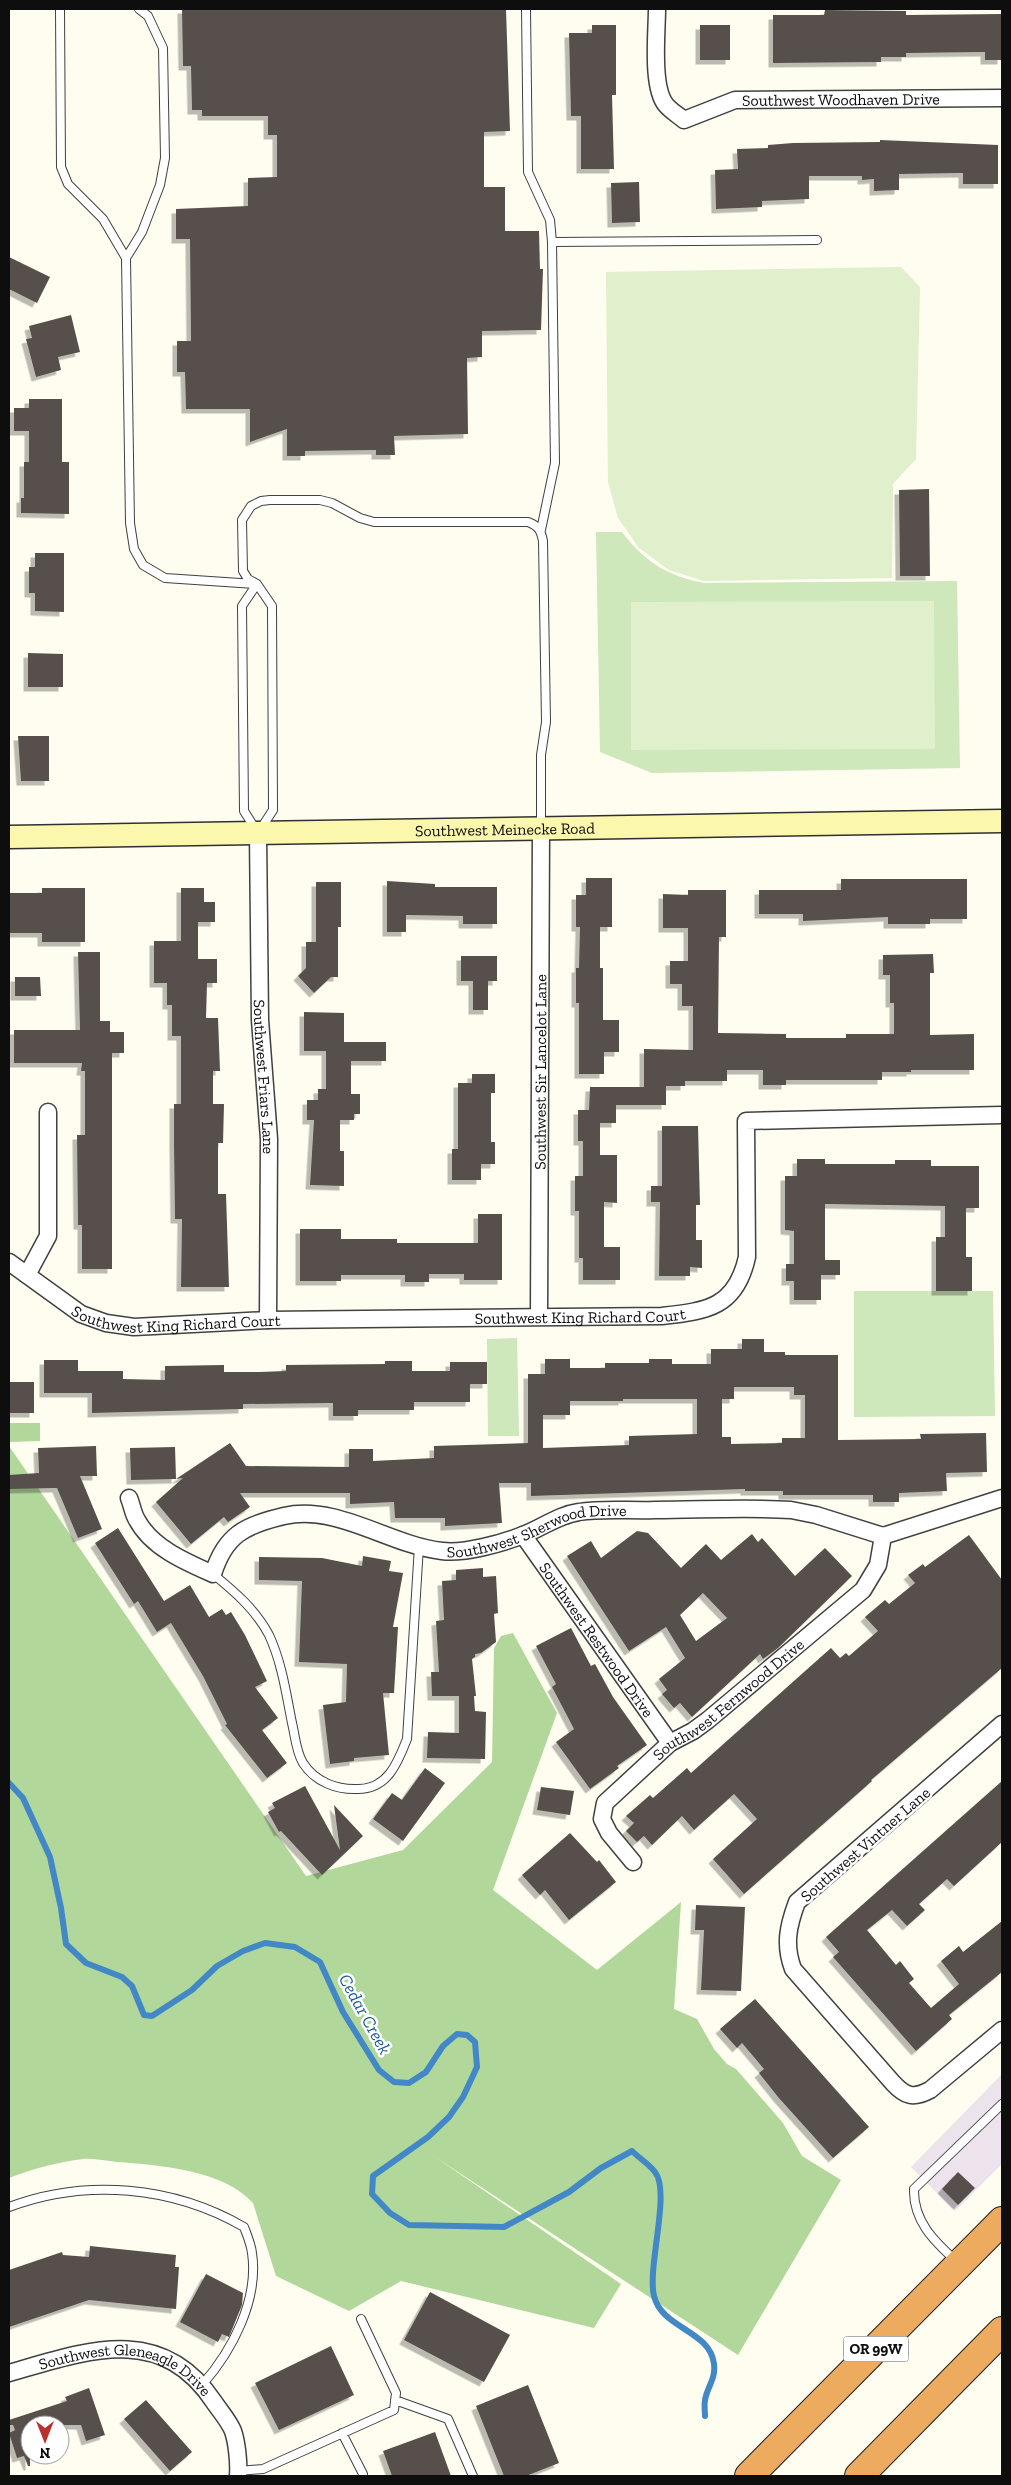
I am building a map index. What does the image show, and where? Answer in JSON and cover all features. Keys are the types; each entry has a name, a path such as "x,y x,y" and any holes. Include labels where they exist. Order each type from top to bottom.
{"highway":[{"name":"OR 99W","path":"749,2476 1002,2221"},
{"path":"859,2476 1002,2331"}],"main road":[{"name":"Southwest Meinecke Road","path":"9,837 1002,821"}],"street":[{"name":"Southwest Woodhaven Drive","path":"657,9 657,73 660,93 665,104 684,120 735,100 1002,98"},
{"name":"Southwest Sir Lancelot Lane","path":"539,1316 541,828"},
{"name":"Southwest Friars Lane","path":"258,834 260,1020 269,1139 268,1320"},
{"path":"27,1275 48,1236 48,1112"},
{"name":"Southwest King Richard Court","path":"9,1262 81,1314 106,1323 134,1327 268,1320 662,1316 695,1312 719,1303 735,1291 743,1275 747,1257 746,1121 1002,1115"},
{"path":"129,1498 137,1521 149,1536 176,1558 213,1574"},
{"path":"882,1536 1002,1498"},
{"name":"Southwest Sherwood Drive","path":"213,1574 219,1554 238,1534 257,1524 286,1516 313,1514 347,1522 419,1546 443,1551 463,1550 524,1535 562,1517 580,1512 769,1508 816,1515 882,1536"},
{"name":"Southwest Restwood Drive","path":"524,1535 670,1743"},
{"name":"Southwest Fernwood Drive","path":"633,1862 609,1833 602,1819 605,1803 670,1743 693,1731 708,1720 863,1590 878,1565 882,1536"},
{"name":"Southwest Vintner Lane","path":"1002,1724 797,1902 790,1922 787,1940 788,1956 793,1969 893,2083 910,2097 920,2096 930,2090 1002,2030"},
{"name":"Southwest Gleneagle Drive","path":"9,2373 68,2356 111,2348 157,2354 183,2367 202,2385 233,2430 238,2474"}],"lane":[{"path":"60,9 62,167 68,184 103,219 126,258 130,523 134,550 143,564 165,578 257,584"},
{"path":"126,258 142,232 160,184 165,158 163,48 148,16 139,9"},
{"path":"526,9 528,172 550,220 552,242 555,463 540,530 543,541 546,722 541,755 541,828"},
{"path":"552,242 817,240"},
{"path":"257,584 242,606 244,811 258,834 273,810 272,606 257,584 248,579 243,571 241,531 245,513 261,501 320,500 332,503 360,518 374,522 528,522 540,530"},
{"path":"213,1574 254,1611 268,1634 280,1661 302,1762 314,1776 332,1786 360,1790 382,1782 397,1766 406,1738 419,1546"},
{"path":"960,2264 936,2243 918,2217 914,2203 914,2189 1002,2104"},
{"path":"9,2207 30,2199 92,2188 164,2194 217,2211 244,2227 252,2254 251,2285 240,2328 214,2371 202,2385"},
{"path":"238,2474 263,2469 394,2410 396,2393 361,2319"},
{"path":"395,2400 448,2419 473,2476"},
{"path":"342,2433 363,2474"}],"shaded area":[{"path":"1002,2074 1002,2164 955,2211 911,2167"}],"green space":[{"path":"901,267 920,287 916,459 893,484 892,578 704,581 669,570 639,548 618,518 608,482 606,272"},
{"path":"596,532 622,532 639,551 658,566 680,577 705,583 957,581 960,768 652,773 600,752"},
{"path":"934,601 935,749 631,750 631,602"},
{"path":"854,1291 993,1291 995,1416 854,1417"},
{"path":"517,1338 519,1436 488,1436 487,1339"},
{"path":"9,1423 40,1423 40,1441 9,1442"},
{"path":"9,1446 306,1876 403,1850 492,1762 494,1648 501,1636 513,1633 557,1713 493,1890 597,1970 681,1902 674,2009 697,2019 714,2049 727,2064 736,2069 783,2123 802,2156 841,2180 738,2355 435,2157 621,2284 594,2328 401,2281 349,2311 276,2276 253,2203 241,2192 225,2183 189,2171 151,2165 87,2159 45,2166 9,2178"}],"building":[{"path":"182,9 506,9 510,131 484,132 484,187 505,187 505,231 539,231 540,269 543,269 541,330 482,331 482,357 467,358 468,434 394,436 395,455 376,455 376,450 305,451 305,456 287,456 287,429 250,442 250,409 186,409 185,372 177,372 177,341 191,341 190,239 176,239 176,209 248,206 248,178 277,177 277,135 268,135 268,116 202,116 202,110 192,110 191,66 183,66"},
{"path":"825,10 906,11 906,15 1002,14 1002,60 985,60 985,52 906,53 906,57 881,57 881,62 773,63 773,15 824,15"},
{"path":"592,25 616,25 616,95 612,95 614,169 581,169 581,116 571,116 569,33 592,33"},
{"path":"700,25 730,25 730,60 700,60"},
{"path":"880,140 998,145 998,184 963,184 963,173 899,174 899,190 874,191 874,179 862,180 862,176 809,176 809,199 762,201 762,207 716,209 715,170 738,169 737,149 768,148 768,145 793,143 880,142"},
{"path":"639,182 640,222 612,223 611,183"},
{"path":"9,257 50,277 37,303 9,289"},
{"path":"71,315 80,352 58,357 61,370 36,377 26,339 32,338 29,326"},
{"path":"29,399 62,399 62,462 69,462 69,514 21,513 21,498 24,498 24,462 29,462 29,431 14,431 14,408 29,408"},
{"path":"929,489 930,576 900,576 899,490"},
{"path":"35,553 64,553 64,612 35,611 35,593 29,593 29,567 35,567"},
{"path":"28,653 63,654 63,687 28,687"},
{"path":"18,736 49,736 49,781 21,781"},
{"path":"586,878 612,878 612,927 600,927 600,968 603,968 603,1020 619,1020 619,1052 604,1052 604,1074 579,1074 579,1003 576,1003 576,968 579,968 580,927 576,927 576,895 586,895"},
{"path":"841,879 967,879 967,919 930,919 930,924 888,924 888,917 803,921 803,914 759,914 759,890 841,890"},
{"path":"387,881 435,884 435,887 497,887 497,924 463,924 463,916 406,915 406,932 387,932"},
{"path":"316,882 341,882 341,927 338,927 338,977 331,977 314,993 298,976 306,968 306,942 316,942"},
{"path":"42,888 85,888 85,942 42,942 42,933 9,933 9,893 42,893"},
{"path":"181,888 204,888 204,902 215,902 215,922 198,922 198,959 217,959 217,983 207,983 206,1018 218,1018 220,1071 213,1071 213,1104 224,1104 223,1143 218,1143 218,1194 226,1194 229,1287 181,1287 182,1219 175,1219 174,1104 181,1104 181,1036 172,1036 172,1005 167,1005 167,983 154,983 154,941 181,941"},
{"path":"688,890 726,890 726,937 719,937 718,1033 786,1034 786,1038 846,1038 846,1034 894,1034 894,1003 890,1003 890,975 883,975 883,955 933,954 934,973 930,973 930,1035 974,1034 974,1070 882,1072 882,1080 786,1080 786,1085 763,1085 763,1070 727,1070 727,1081 685,1081 685,1086 666,1086 666,1105 616,1105 616,1123 600,1123 600,1155 617,1155 617,1203 604,1202 604,1247 620,1247 620,1280 583,1280 583,1258 579,1258 579,1211 575,1211 575,1176 583,1176 583,1141 578,1141 578,1110 589,1110 590,1087 644,1087 644,1049 693,1050 693,1006 682,1006 682,984 670,984 670,961 688,961 688,928 663,928 663,894 688,895"},
{"path":"78,952 100,952 100,1021 110,1021 110,1032 124,1032 124,1053 112,1053 112,1269 82,1269 82,1225 78,1225 77,1135 85,1135 85,1071 81,1071 82,1063 14,1063 14,1030 80,1030"},
{"path":"461,956 497,956 497,981 488,981 488,1010 473,1010 473,981 461,981"},
{"path":"15,977 40,977 41,996 15,996"},
{"path":"304,1012 344,1013 344,1042 386,1042 386,1061 351,1061 351,1094 360,1094 360,1114 354,1114 354,1120 340,1120 340,1151 344,1151 344,1186 310,1185 314,1120 307,1120 307,1100 318,1100 318,1089 326,1089 326,1051 304,1051"},
{"path":"472,1074 495,1074 495,1093 491,1093 491,1142 495,1142 495,1164 481,1164 481,1180 452,1180 452,1149 458,1149 458,1083 472,1083"},
{"path":"662,1126 698,1126 700,1205 696,1205 696,1240 702,1240 702,1268 690,1267 690,1276 659,1276 660,1202 651,1202 651,1186 662,1186"},
{"path":"797,1159 825,1159 825,1164 895,1164 895,1160 931,1160 931,1166 979,1166 979,1208 966,1208 966,1257 972,1257 972,1291 936,1291 936,1237 945,1237 945,1206 825,1204 825,1260 840,1260 840,1275 821,1275 821,1300 794,1300 794,1281 786,1281 786,1264 794,1264 794,1231 785,1230 785,1176 797,1176"},
{"path":"478,1214 502,1214 502,1280 464,1280 464,1274 429,1274 429,1282 405,1282 405,1275 341,1275 341,1281 300,1281 300,1229 341,1229 341,1239 397,1239 397,1243 478,1243"},
{"path":"742,1339 764,1339 764,1352 785,1352 785,1355 838,1355 838,1440 921,1439 920,1434 986,1433 987,1472 946,1473 947,1491 899,1493 899,1502 873,1502 873,1495 783,1495 783,1491 745,1491 745,1489 531,1496 531,1483 499,1483 502,1523 445,1526 445,1518 395,1518 394,1502 350,1504 350,1493 240,1493 250,1507 228,1522 224,1517 191,1544 156,1502 183,1478 176,1479 230,1443 246,1466 349,1467 349,1449 373,1449 373,1461 434,1458 434,1446 528,1443 528,1374 545,1374 545,1359 570,1359 570,1368 605,1368 605,1363 649,1363 649,1359 672,1359 672,1364 711,1364 711,1349 742,1349","holes":["734,1387 794,1387 794,1395 805,1395 805,1438 782,1438 782,1443 731,1444 731,1437 722,1437 722,1399 734,1399","623,1399 697,1399 697,1434 629,1436 629,1445 543,1448 543,1415 570,1415 570,1401 623,1401"]},
{"path":"44,1360 78,1360 78,1371 123,1371 123,1379 165,1380 165,1366 224,1365 224,1372 260,1372 286,1371 286,1365 385,1364 385,1361 412,1361 412,1371 450,1371 450,1362 487,1362 487,1384 470,1384 470,1402 414,1402 414,1410 358,1410 358,1416 333,1416 333,1403 243,1404 243,1409 92,1413 92,1393 44,1393"},
{"path":"9,1382 34,1382 34,1413 9,1413"},
{"path":"96,1446 97,1476 80,1476 102,1529 78,1538 57,1488 9,1489 9,1475 39,1473 38,1448"},
{"path":"175,1447 176,1479 131,1480 130,1448"},
{"path":"118,1528 164,1601 190,1585 209,1617 222,1609 226,1615 231,1612 245,1635 267,1681 255,1687 278,1718 262,1730 287,1763 267,1778 225,1725 227,1724 203,1676 171,1623 157,1632 138,1601 134,1604 95,1543"},
{"path":"637,1531 648,1533 681,1568 706,1544 721,1560 752,1534 758,1542 762,1538 795,1576 825,1548 852,1576 778,1648 763,1659 760,1654 692,1717 680,1703 674,1708 662,1694 667,1690 659,1679 685,1658 666,1627 629,1651 567,1556 591,1541 601,1558","holes":["703,1593 727,1618 696,1641 680,1615"]},
{"path":"969,1535 1002,1580 1002,1668 871,1780 744,1894 713,1859 757,1819 734,1794 694,1830 682,1816 652,1845 644,1836 637,1842 626,1831 634,1823 626,1816 650,1795 653,1798 687,1768 691,1773 831,1648 840,1658 846,1653 849,1656 878,1631 865,1617 885,1600 889,1604 915,1583 908,1575 923,1564 925,1567"},
{"path":"363,1556 391,1561 389,1571 403,1573 393,1627 398,1627 394,1693 383,1693 389,1755 354,1758 354,1761 330,1764 323,1705 346,1702 347,1664 299,1662 302,1581 259,1580 259,1557 322,1558 362,1566"},
{"path":"483,1568 483,1577 496,1576 498,1613 494,1614 496,1642 481,1653 475,1654 475,1657 472,1659 476,1696 474,1696 475,1711 486,1712 485,1759 427,1758 428,1732 459,1733 459,1696 432,1696 431,1672 439,1672 436,1621 444,1620 442,1581 456,1580 456,1570"},
{"path":"571,1628 591,1666 595,1664 613,1697 647,1745 617,1766 619,1768 590,1789 556,1742 574,1729 552,1687 556,1684 536,1646"},
{"path":"425,1768 445,1783 403,1841 373,1819 392,1793 402,1800"},
{"path":"1002,1781 1002,1842 954,1886 947,1879 919,1904 925,1910 907,1926 892,1910 867,1930 896,1965 900,1961 914,1979 909,1983 931,2008 959,1984 941,1961 959,1946 963,1952 1002,1921 1002,1972 949,2015 952,2019 916,2051 833,1957 839,1952 826,1937"},
{"path":"305,1786 340,1850 334,1805 363,1836 322,1875 281,1831 279,1832 268,1812 275,1808 272,1803"},
{"path":"541,1787 574,1791 570,1815 537,1810"},
{"path":"570,1833 597,1862 599,1860 616,1882 569,1920 545,1890 540,1895 522,1875"},
{"path":"696,1905 745,1907 741,1991 701,1990 704,1930 695,1930"},
{"path":"755,1999 869,2127 833,2158 759,2073 764,2069 742,2043 737,2048 720,2029"},
{"path":"958,2172 975,2188 958,2205 942,2189"},
{"path":"90,2246 176,2255 175,2267 179,2267 176,2309 89,2300 9,2327 9,2270 62,2252 63,2255 89,2257"},
{"path":"206,2274 243,2293 242,2305 229,2337 222,2334 218,2342 180,2322"},
{"path":"430,2292 510,2335 484,2382 404,2340"},
{"path":"331,2346 354,2395 279,2430 255,2383"},
{"path":"528,2385 559,2463 526,2476 504,2476 476,2406"},
{"path":"89,2388 105,2435 86,2441 81,2425 70,2425 70,2415 24,2415 67,2401 65,2397"},
{"path":"146,2400 192,2452 170,2471 124,2419"},
{"path":"20,2416 20,2457 17,2458 9,2433 15,2430 13,2425 9,2425 9,2420"},
{"path":"435,2432 451,2476 392,2476 383,2451"}],"waterway":[{"name":"Cedar Creek","path":"9,1783 23,1798 50,1857 61,1908 66,1944 86,1963 122,1977 132,1986 144,2015 152,2016 192,1990 217,1966 243,1951 265,1943 295,1947 320,1962 343,2012 379,2070 394,2082 409,2083 426,2072 443,2046 457,2034 467,2035 475,2042 477,2067 463,2097 449,2117 428,2137 373,2176 372,2194 390,2213 409,2225 504,2227 569,2192 601,2168 632,2151 650,2166 659,2182 661,2196 653,2267 654,2296 666,2316 695,2336 711,2353 714,2369 713,2379 705,2400 705,2416"}]}
